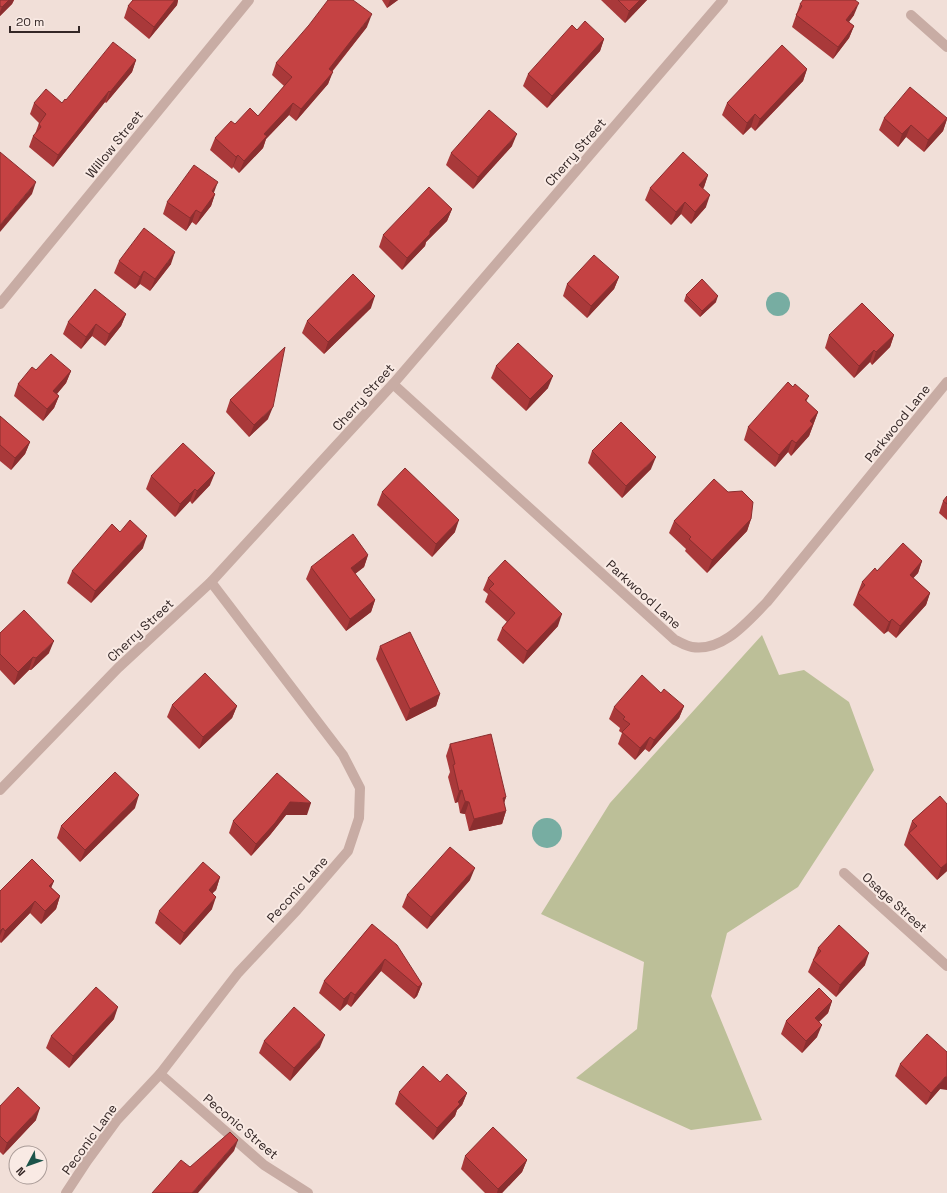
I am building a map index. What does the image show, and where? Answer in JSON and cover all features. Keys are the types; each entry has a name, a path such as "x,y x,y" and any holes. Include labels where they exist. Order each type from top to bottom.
{"street":[{"name":"Willow Street","path":"0,304 249,0"},
{"name":"Cherry Street","path":"0,790 118,668 211,582 393,384 723,0"},
{"path":"911,15 947,47"},
{"name":"Parkwood Lane","path":"393,384 674,640 691,647 707,647 727,639 749,620 766,602 947,382"},
{"name":"Peconic Lane","path":"66,1193 87,1160 117,1120 160,1074 238,973 297,910 348,851 359,818 360,788 343,755 211,582"},
{"name":"Osage Street","path":"844,873 947,966"},
{"name":"Peconic Street","path":"160,1074 264,1165 308,1193"}],"green space":[{"path":"762,635 779,675 804,670 849,702 874,770 798,887 727,933 711,996 762,1120 691,1130 576,1078 637,1029 644,962 541,914 610,803"}],"water":[{"path":"778,292 787,295 790,304 787,313 778,316 769,313 766,304 769,295"},
{"path":"547,818 557,823 562,833 557,843 547,848 537,843 532,833 537,823"}],"building":[{"path":"0,0 9,0 2,7 0,6"},
{"path":"133,0 175,0 154,27 128,6"},
{"path":"328,0 353,0 372,14 329,69 333,72 301,109 293,103 264,134 267,136 244,161 238,155 236,157 215,138 231,121 235,124 250,108 258,116 292,77 276,63 309,25"},
{"path":"618,0 640,0 629,11"},
{"path":"803,0 855,0 859,3 846,20 854,26 838,47 796,15 802,6 800,4"},
{"path":"585,21 604,39 552,96 528,74 572,25 577,30"},
{"path":"113,42 136,60 58,155 33,136 41,127 39,124 46,114 34,103 46,89 62,103 65,99 66,100"},
{"path":"782,45 807,69 760,119 755,114 747,123 727,103"},
{"path":"910,87 947,118 928,140 911,125 902,134 884,118"},
{"path":"489,110 517,134 478,177 451,153"},
{"path":"0,152 36,182 0,225"},
{"path":"683,152 708,175 699,185 710,195 695,212 685,202 676,212 650,188"},
{"path":"194,165 218,182 212,191 215,194 201,213 196,210 190,218 167,202"},
{"path":"429,187 452,209 430,231 430,234 407,258 383,235"},
{"path":"144,228 175,252 155,279 144,271 140,277 119,261"},
{"path":"594,255 619,277 591,306 567,284"},
{"path":"353,274 375,296 328,342 307,321"},
{"path":"702,279 718,296 702,311 686,295"},
{"path":"95,289 126,314 109,334 96,324 86,337 68,322"},
{"path":"862,303 894,335 876,352 874,350 859,366 829,335"},
{"path":"518,343 553,376 530,399 496,366"},
{"path":"285,347 273,407 254,425 230,400"},
{"path":"51,354 71,371 53,391 59,396 47,409 18,384 32,367 36,370"},
{"path":"788,382 793,387 795,384 809,396 805,400 818,412 810,421 813,424 796,443 792,440 779,455 748,427"},
{"path":"0,416 30,442 15,458 0,445"},
{"path":"621,422 656,457 626,486 592,451"},
{"path":"183,443 215,473 197,491 195,489 180,504 151,476"},
{"path":"405,468 459,520 436,544 382,492"},
{"path":"714,479 728,492 742,491 753,502 751,519 712,560 689,539 691,537 674,521"},
{"path":"947,496 947,504 943,501"},
{"path":"130,520 147,536 95,591 72,571 112,524 120,532"},
{"path":"353,534 368,555 351,568 375,600 350,619 311,567"},
{"path":"903,543 922,561 910,575 930,593 900,626 892,619 889,622 858,593 865,585 862,582 875,568 877,571"},
{"path":"505,560 562,614 527,651 502,628 515,613 489,589 494,584 488,578"},
{"path":"24,610 54,641 36,658 33,657 18,672 0,654 0,633"},
{"path":"410,632 440,694 410,709 380,646"},
{"path":"205,673 237,706 203,737 172,705"},
{"path":"642,675 661,693 664,689 684,706 654,740 650,737 640,748 622,732 630,724 623,719 625,717 614,707"},
{"path":"491,734 506,797 503,798 506,811 474,819 469,802 465,801 462,790 459,791 450,744"},
{"path":"115,772 139,795 85,850 61,826"},
{"path":"277,773 311,803 290,802 275,823 256,844 233,821"},
{"path":"940,796 947,804 947,863 941,868 909,833 917,826 912,821"},
{"path":"450,847 475,868 431,917 407,895"},
{"path":"32,859 54,881 49,886 60,896 45,911 35,901 5,931 3,928 0,931 0,891"},
{"path":"203,862 220,877 209,890 216,897 184,933 159,911"},
{"path":"372,924 397,945 422,984 418,987 385,959 355,995 351,992 344,999 324,981"},
{"path":"839,925 869,953 840,985 813,960 821,951 818,948"},
{"path":"96,987 118,1007 73,1056 51,1036"},
{"path":"819,988 832,1001 815,1018 822,1025 806,1041 786,1021"},
{"path":"294,1007 325,1035 294,1068 264,1041"},
{"path":"927,1034 947,1052 947,1077 945,1077 931,1093 900,1064"},
{"path":"423,1066 440,1082 447,1074 467,1093 458,1102 460,1104 437,1128 399,1092"},
{"path":"18,1087 40,1108 7,1143 0,1136 0,1106"},
{"path":"493,1127 527,1160 498,1189 465,1156"},
{"path":"230,1132 238,1140 192,1193 152,1193 181,1160 190,1167"}]}
